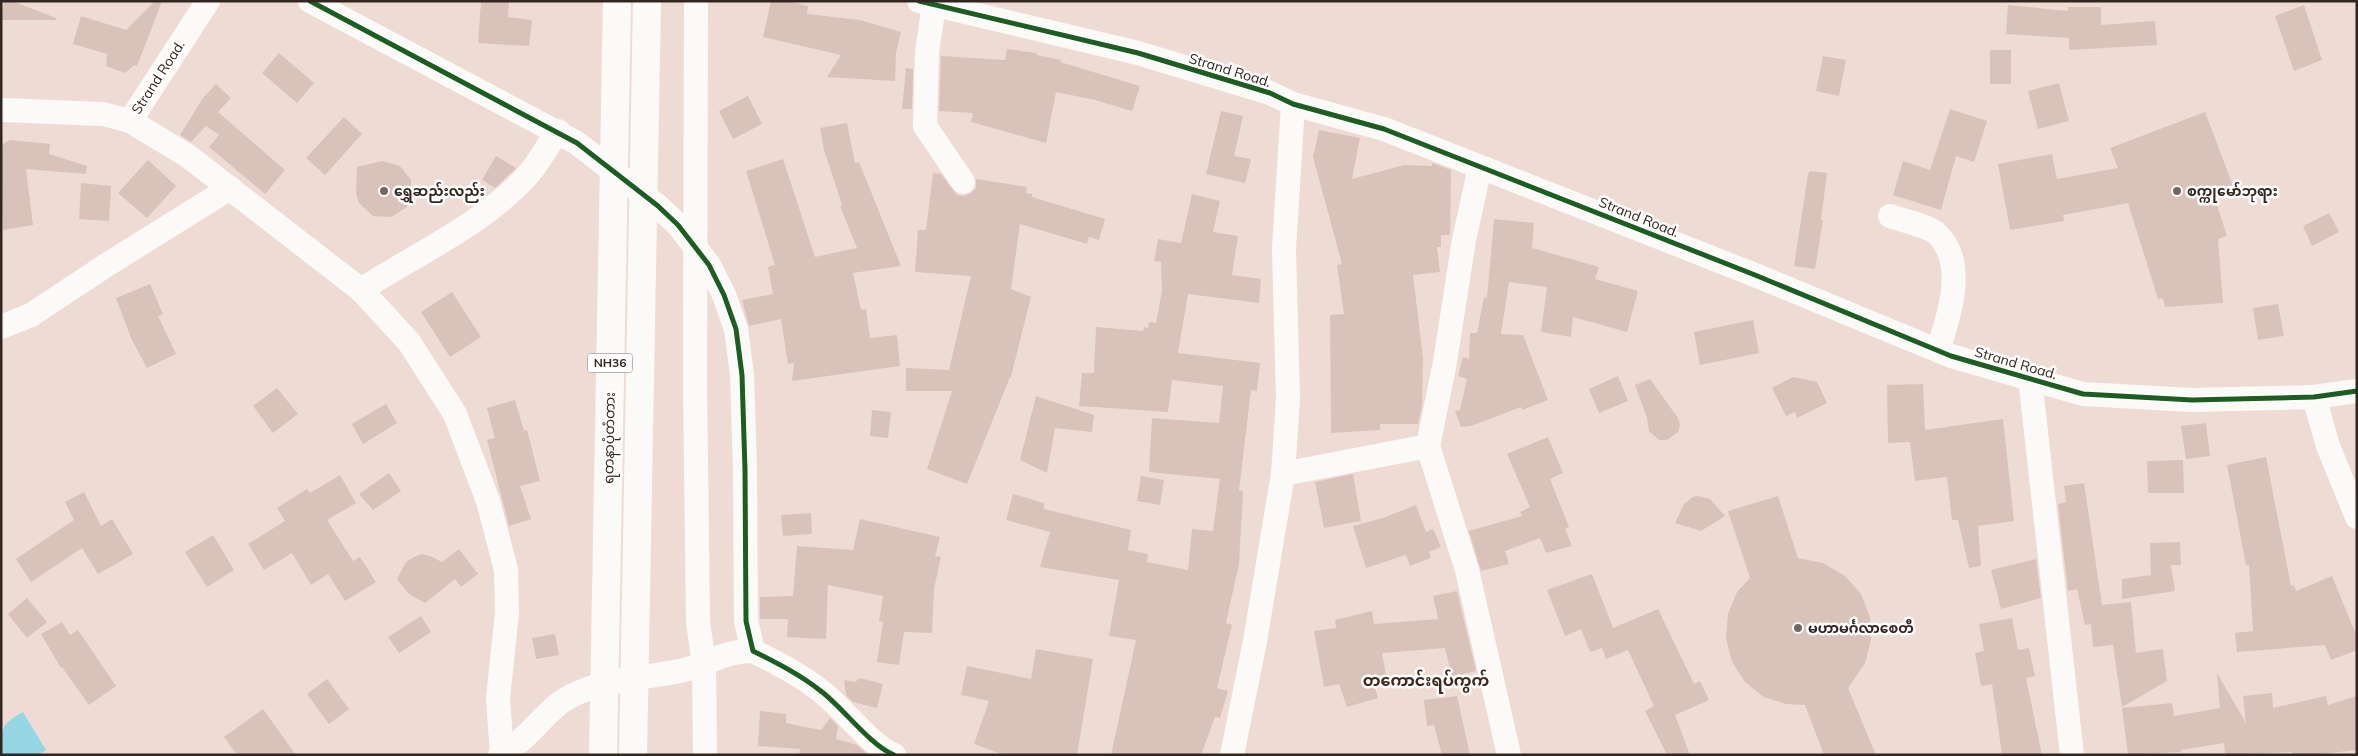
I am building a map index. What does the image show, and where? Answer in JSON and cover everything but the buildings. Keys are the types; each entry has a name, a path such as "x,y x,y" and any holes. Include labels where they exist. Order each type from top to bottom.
{"highway":[{"name":"ရတနာပုံတံတား","path":"604,755 617,1"},
{"name":"NH36","path":"633,755 647,1"}],"street":[{"path":"310,1 362,31 558,131 577,143 658,206 678,225 709,264 724,295 736,330 742,384 746,621 753,651"},
{"path":"696,1 694,247 698,622 704,664 705,755"},
{"path":"926,3 925,126 963,182"},
{"name":"Strand Road.","path":"926,3 1138,54 1270,93 1293,104 1384,129 1755,275 1938,350 2083,394 2192,400 2314,397 2357,391"},
{"name":"Strand Road.","path":"1,110 103,114 130,121 200,4"},
{"path":"1232,755 1255,642 1283,474 1288,399 1284,249 1293,104"},
{"path":"130,121 188,156 361,290 409,342 455,414 488,501 506,570 507,613 498,698 501,755"},
{"path":"361,290 400,264 452,236 501,201 527,177 558,131"},
{"path":"1480,167 1464,240 1445,362 1428,446 1467,570 1509,755"},
{"path":"1,327 31,315 104,266 230,188"},
{"path":"1890,216 1936,232 1946,246 1953,267 1954,281 1947,323 1938,350"},
{"path":"2030,378 2072,755"},
{"path":"2314,397 2328,446 2357,517"},
{"path":"1283,474 1428,446"},
{"path":"501,755 529,733 561,702 584,690 681,671 704,664 720,655 741,651 753,651 785,666 822,691 878,746 894,755"}],"water":[{"path":"23,712 46,750 38,755 1,755 3,729 6,724"}],"cycle path":[{"path":"310,1 577,143 658,206 678,225 709,265 724,295 736,329 742,375 746,621 753,651 806,680 830,699 866,735 894,755"},
{"path":"919,1 1138,53 1270,93 1293,104 1384,129 1755,275 1951,356 2083,394 2192,400 2314,397 2357,391"}],"place":[{"name":"ရွှေဆည်းလည်း","path":"384,191"},
{"name":"စက္ကုမော်ဘုရား","path":"2177,191"},
{"name":"မဟာမင်္ဂလာစေတီ","path":"1798,628"}],"district":[{"name":"တကောင်းရပ်ကွက်","path":"1426,680"}]}
